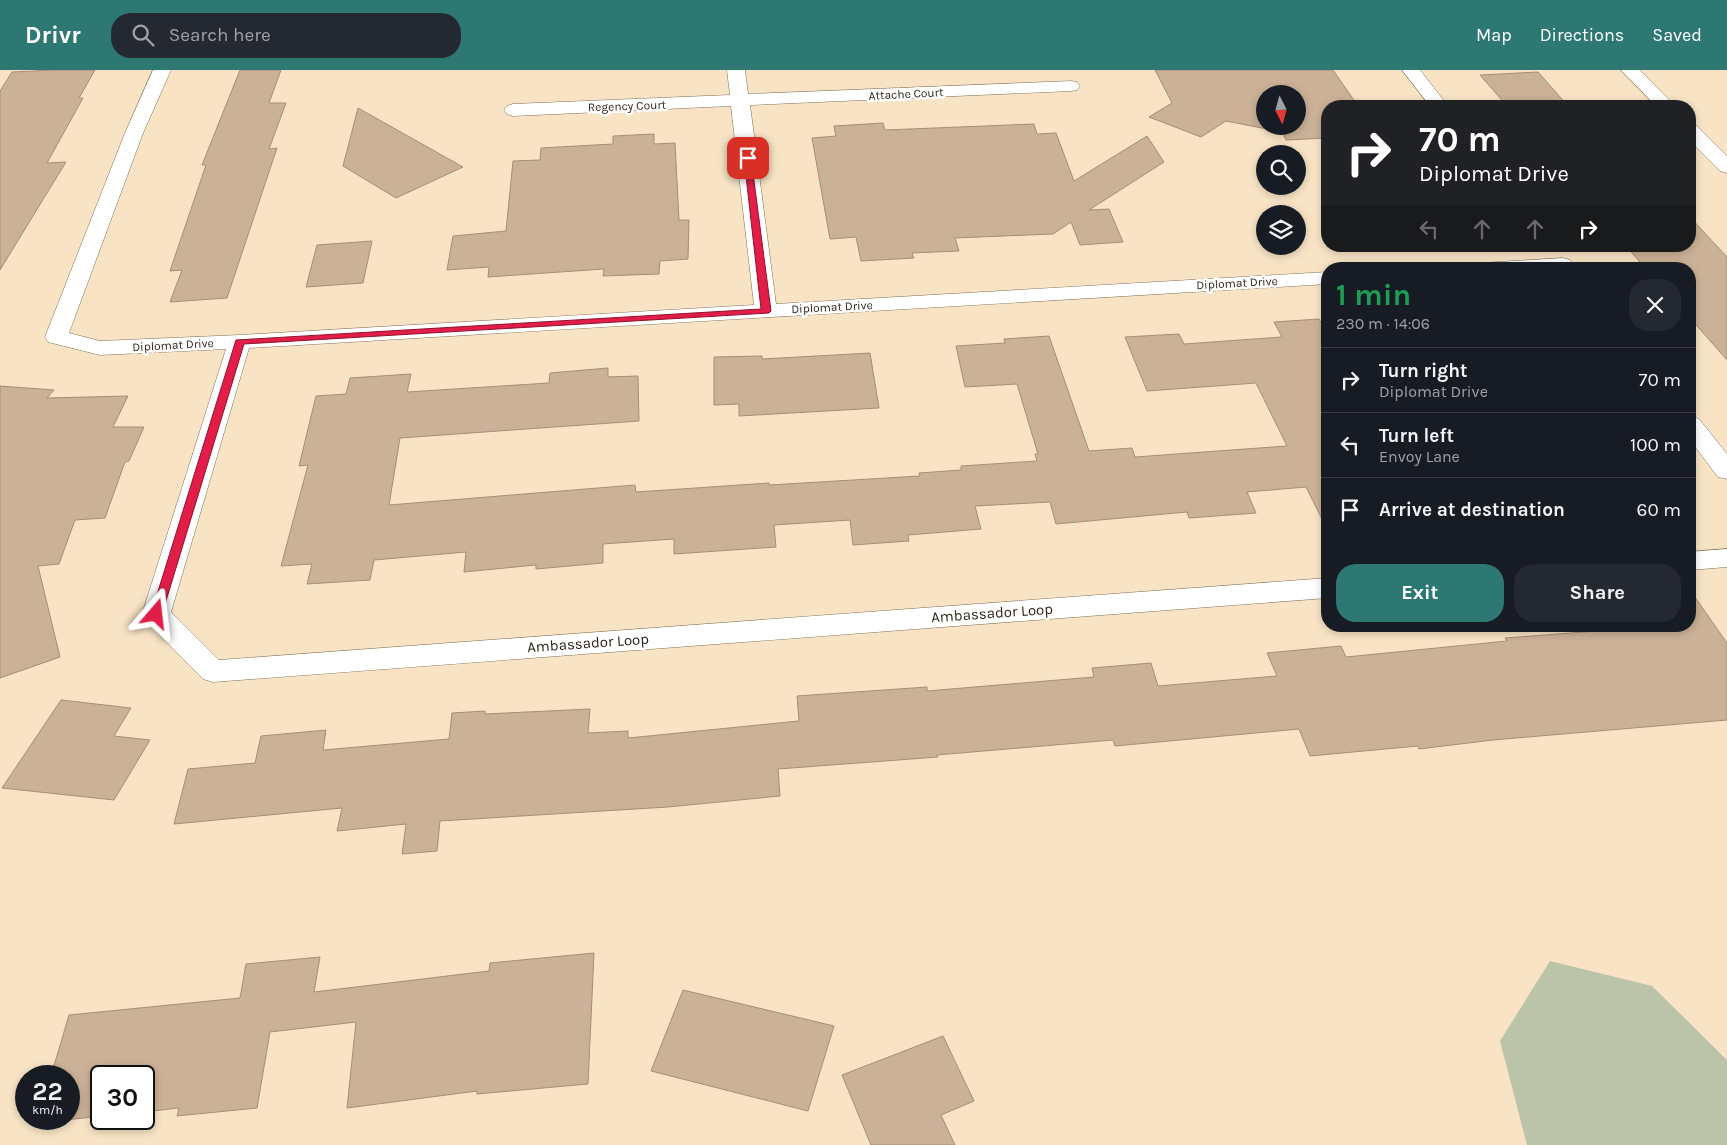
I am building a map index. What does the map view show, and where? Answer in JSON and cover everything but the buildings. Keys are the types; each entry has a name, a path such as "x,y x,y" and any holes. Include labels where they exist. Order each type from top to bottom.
{"street":[{"name":"Diplomat Drive","path":"162,70 134,133 56,337 100,348 240,342 1321,278"},
{"path":"736,70 766,311"},
{"path":"1411,70 1434,100"},
{"path":"1630,70 1660,100"},
{"name":"Attache Court","path":"741,101 1072,86"},
{"name":"Regency Court","path":"513,110 741,101"},
{"path":"1696,134 1720,152 1727,167"},
{"name":"Ambassador Loop","path":"240,342 156,614 213,671 1321,589"},
{"path":"1696,432 1727,471"},
{"path":"1696,561 1727,558"}],"green space":[{"path":"1550,961 1652,986 1727,1060 1727,1145 1527,1145 1500,1041"}],"route":[{"path":"156,614 240,342 766,311 748,158"}]}
